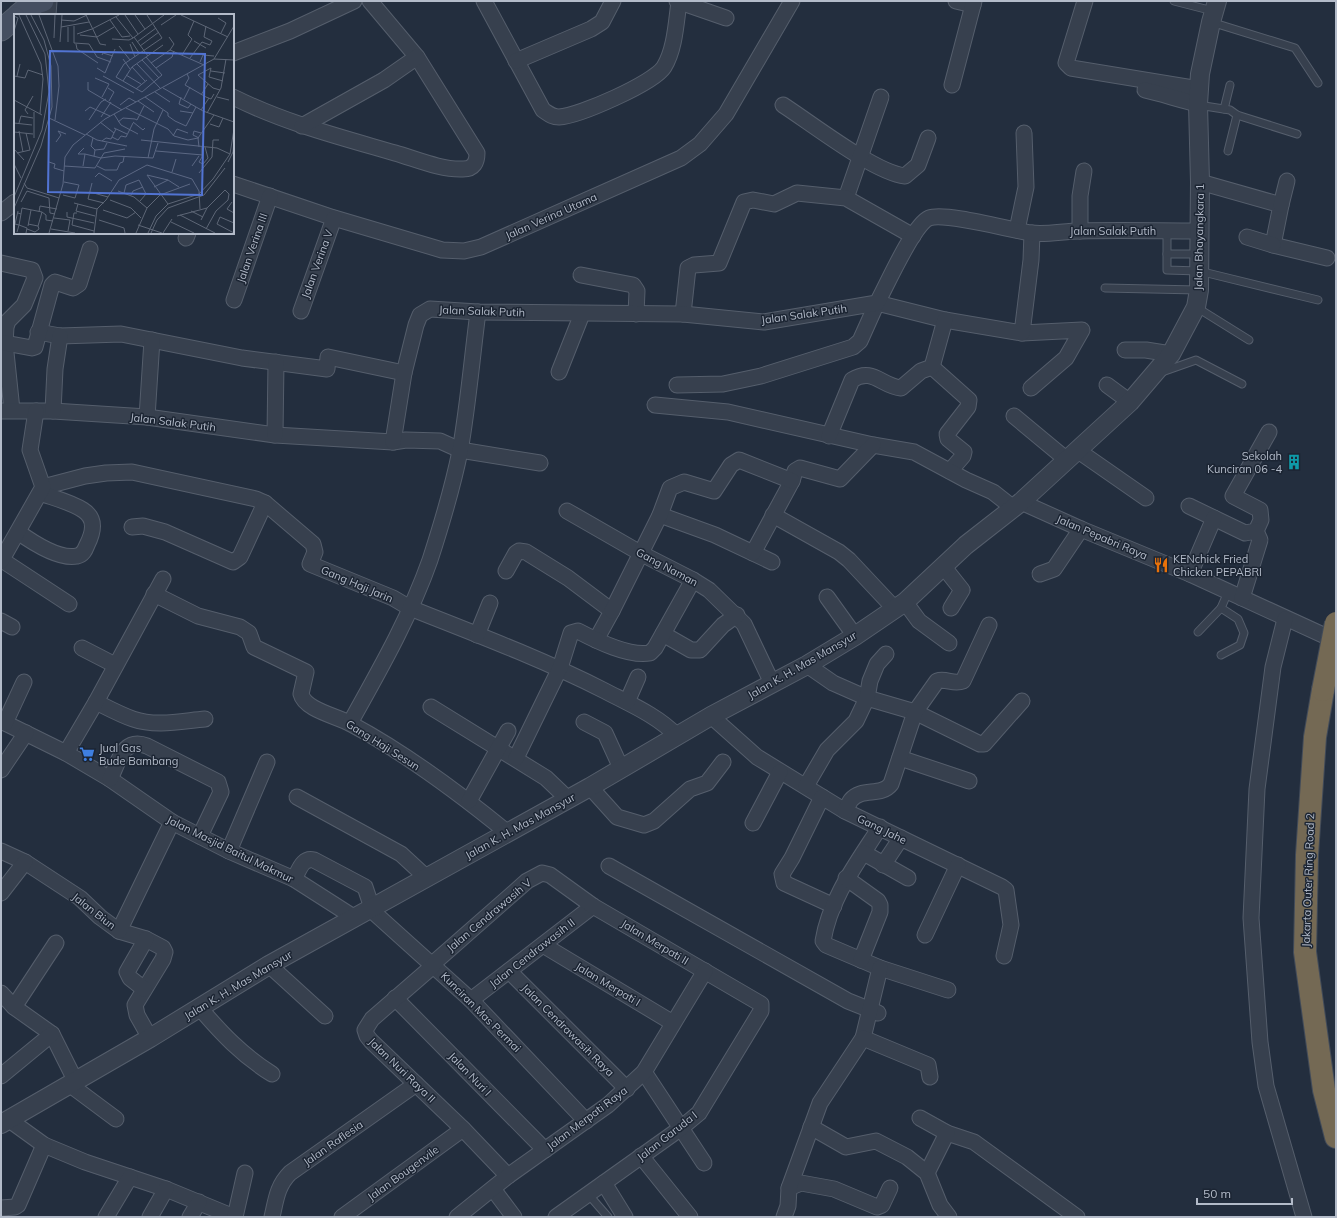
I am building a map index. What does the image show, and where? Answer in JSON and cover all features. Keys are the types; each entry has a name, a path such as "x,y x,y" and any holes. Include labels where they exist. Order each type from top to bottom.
{"highway":[{"name":"Jakarta Outer Ring Road 2","path":"1336,623 1314,737 1307,856 1305,952 1324,1090 1336,1137"}],"main road":[{"path":"23,14 31,8"},
{"path":"1,30 14,20"}],"street":[{"path":"234,53 290,32 354,1"},
{"path":"234,97 302,126 440,166 464,169 471,168 477,161 477,153 417,57 370,1"},
{"path":"484,1 543,110 552,117 575,114 639,87 663,69 670,57 678,1 726,18"},
{"path":"516,61 591,29 602,22 613,1"},
{"name":"Jalan Verina Utama","path":"234,184 334,218 442,250 464,251 482,247 681,158 700,144 726,114 792,1"},
{"path":"952,85 973,3 956,1"},
{"path":"1085,1 1066,63 1071,68 1198,97"},
{"path":"31,8 46,14"},
{"name":"Jalan Bhayangkara 1","path":"1016,504 1130,402 1155,374 1171,354 1197,299 1200,182 1198,97 1214,11"},
{"path":"302,126 384,80 417,57"},
{"path":"1138,89 1162,94 1176,99 1198,97"},
{"path":"846,198 862,157 881,97"},
{"path":"783,105 862,157 895,175 905,176 918,165 928,138"},
{"path":"1017,230 1026,187 1024,133"},
{"path":"1080,231 1080,196 1084,171"},
{"path":"1273,245 1287,181"},
{"path":"1200,182 1281,205"},
{"path":"683,314 688,268 694,265 719,263 744,202 753,200 774,204 797,193 846,198 913,236"},
{"name":"Jalan Verina III","path":"234,300 270,196"},
{"path":"1,214 14,203"},
{"name":"Jalan Salak Putih","path":"393,442 404,373 416,325 420,315 430,309 478,312 683,314 764,322 877,303 913,236 923,222 930,218 941,217 1032,233 1080,231 1198,231"},
{"name":"Jalan Verina V","path":"301,311 334,218"},
{"path":"1022,333 1031,260 1032,233"},
{"path":"1246,237 1327,258"},
{"path":"5,343 32,348 35,347 52,285 55,282 73,288 79,284 90,249"},
{"path":"1,263 32,270 35,278 24,305 8,321 5,343 7,411"},
{"path":"581,275 634,285 637,291 636,314"},
{"path":"677,385 723,384 761,376 853,347 860,341 877,303 945,320 1022,333 1082,330 1066,358 1031,388"},
{"path":"350,723 375,679 410,608 430,559 453,483 460,450 478,312"},
{"path":"559,372 582,314"},
{"path":"932,367 945,320"},
{"path":"38,332 60,336 121,334 242,358 327,369 328,357 404,373"},
{"path":"53,411 55,369 60,336"},
{"path":"147,417 152,340"},
{"path":"1125,350 1171,354"},
{"path":"275,435 276,362"},
{"path":"830,436 852,380 860,375 871,375 900,388 921,371 932,367"},
{"path":"932,367 969,400 968,407 947,434 948,439 964,452 950,471"},
{"path":"1107,385 1130,402"},
{"name":"Jalan Pepabri Raya","path":"655,405 728,412 830,436 914,452 1016,504 1190,574 1285,619 1336,641"},
{"name":"Jalan Salak Putih","path":"7,411 53,411 147,417 275,435 393,442 406,440 440,441 460,450 540,463"},
{"path":"36,411 30,450 42,490 1,560 69,604"},
{"path":"1014,416 1072,455 1146,498"},
{"path":"1242,598 1260,540 1256,531 1261,520 1260,510 1233,496 1269,432"},
{"path":"753,553 792,481 795,471 800,468 840,479 873,445"},
{"path":"596,640 642,554 660,515 670,488 684,482 714,490 731,465 739,460 792,481"},
{"name":"Gang Haji Jarin","path":"42,490 85,476 106,473 132,472 241,495 265,503 313,544 315,552 310,564 394,598 410,608 560,668 627,702 666,725 677,736"},
{"path":"18,532 31,541 67,556 77,556 84,551 94,533 91,518 84,510 42,490"},
{"path":"132,526 143,526 165,532 233,562 240,557 265,503"},
{"name":"Jalan K. H. Mas Mansyur","path":"5,1122 150,1038 269,964 508,833 711,716 807,665 855,636 900,605 1016,504"},
{"path":"1189,506 1244,532 1256,531"},
{"name":"Gang Naman","path":"567,511 642,554 694,580 709,590 737,615 744,624 772,683"},
{"path":"660,515 715,535 772,562"},
{"path":"773,515 839,552 919,621 949,643"},
{"path":"1190,574 1214,518"},
{"path":"1040,574 1054,569 1081,530"},
{"path":"506,571 516,553 519,551 526,552 551,567 612,611"},
{"path":"943,566 962,590 951,608"},
{"path":"66,753 96,702 163,579"},
{"path":"516,758 560,668 573,632 578,631 596,640 636,653 650,653 655,648 694,580"},
{"name":"Gang Haji Sesun","path":"154,594 198,616 240,627 246,631 254,647 306,672 301,694 306,703 350,723 390,747 469,801 508,833"},
{"path":"827,597 855,636"},
{"path":"477,634 490,603"},
{"path":"663,634 691,650 700,650 724,625 737,615"},
{"path":"1285,619 1273,667 1257,789 1251,918 1260,1042 1266,1086 1304,1217"},
{"path":"845,811 852,799 860,794 883,791 888,788 900,758 915,712 937,681 943,680 956,683 963,681 989,625"},
{"path":"82,648 115,665"},
{"path":"806,786 826,750 856,720 867,698 870,681 877,664 886,654"},
{"path":"807,665 833,683 867,698 915,712 976,742 984,744 1022,702"},
{"path":"627,702 638,677"},
{"path":"3,722 24,682"},
{"path":"96,702 133,719 146,722 159,723 205,719"},
{"path":"431,707 516,758 546,778 568,799"},
{"name":"Gang Jahe","path":"711,716 757,757 845,811 958,865 1006,890 1011,925 1004,956"},
{"name":"Jalan Masjid Baitul Makmur","path":"3,722 66,753 110,779 172,822 229,851 366,912"},
{"path":"584,722 605,733 621,768"},
{"path":"469,801 508,731"},
{"path":"1,770 26,733"},
{"path":"110,779 126,747 135,743 147,746 218,782 220,792 200,836"},
{"path":"900,758 969,781"},
{"path":"229,851 267,762"},
{"path":"590,787 617,817 644,826 654,821 690,789 707,783 723,762"},
{"path":"753,823 780,772"},
{"path":"822,796 792,858 782,874 784,883 834,906"},
{"path":"297,797 401,854 427,878"},
{"path":"119,931 172,822"},
{"path":"880,827 846,878 834,906 823,941 826,945 880,968 948,990"},
{"path":"883,865 901,838"},
{"name":"Jalan Biun","path":"1,851 25,862 80,898 100,917 119,931 146,939 163,948 165,952 163,960 136,999 135,1009 150,1038"},
{"path":"864,853 908,878"},
{"path":"294,879 305,861 309,859 314,860 365,888 366,912"},
{"path":"1,893 25,862"},
{"path":"925,935 958,865"},
{"path":"609,866 848,1001 873,1012"},
{"name":"Jalan Cendrawasih V","path":"433,966 436,961 528,882 542,874 550,875"},
{"name":"Jalan Merpati II","path":"550,875 593,906 761,1004 762,1007"},
{"path":"846,878 878,901 880,905 880,912 861,960"},
{"name":"Jalan Cendrawasih II","path":"471,1000 593,906"},
{"name":"Kunciran Mas Permai","path":"366,912 433,966 471,1000 586,1121"},
{"path":"144,989 130,978 127,972 146,939"},
{"path":"14,1007 56,944"},
{"name":"Jalan Merpati I","path":"543,945 673,1023"},
{"path":"269,964 325,1016"},
{"name":"Jalan Nuri Raya II","path":"433,966 372,1019 365,1030 367,1036 464,1129 508,1176"},
{"path":"784,1217 788,1206 789,1188 820,1103 863,1038 873,1012 880,968"},
{"name":"Jalan Cendrawasih Raya","path":"509,971 627,1089"},
{"name":"Jalan Merpati Raya","path":"457,1217 508,1176 586,1121 627,1089 644,1072 704,971"},
{"path":"1,993 14,1007 52,1034 72,1082 116,1119"},
{"name":"Jalan Nuri I","path":"395,998 544,1150"},
{"path":"200,1007 220,1032 241,1052 272,1074"},
{"name":"Jalan Garuda I","path":"564,1215 588,1194 681,1128 699,1113 762,1007"},
{"path":"1,1076 52,1034"},
{"path":"863,1038 928,1065 930,1077"},
{"path":"644,1072 704,1162"},
{"name":"Jalan Raflesia","path":"272,1217 278,1190 282,1181 290,1173 416,1084"},
{"path":"920,1118 947,1133 974,1142 1076,1217"},
{"path":"5,1122 44,1145 85,1162 166,1189 234,1217 245,1173"},
{"path":"811,1127 846,1147 876,1141 907,1157 927,1173 940,1205 949,1217"},
{"name":"Jalan Bougenvile","path":"342,1217 464,1129"},
{"path":"927,1173 947,1133"},
{"path":"1,1208 15,1207 18,1205 44,1145"},
{"path":"641,1156 690,1217"},
{"path":"106,1217 130,1177"},
{"path":"604,1183 625,1217"},
{"path":"789,1188 801,1183 834,1189 877,1207 882,1205 890,1188"},
{"path":"150,1217 166,1189"},
{"path":"493,1189 514,1217"},
{"path":"190,1217 199,1202"}],"lane":[{"path":"1174,1 1214,11 1295,48 1318,83"},
{"path":"1224,109 1230,85"},
{"path":"1198,97 1224,109 1230,110 1238,115 1297,134"},
{"path":"1228,151 1238,115"},
{"path":"1167,231 1168,270 1199,263"},
{"path":"1167,254 1318,300"},
{"path":"1105,288 1197,299 1249,340"},
{"path":"1155,374 1196,360 1242,384"},
{"path":"1198,632 1222,608 1228,592"},
{"path":"1221,655 1240,645 1244,633 1238,619 1222,608"},
{"path":"588,1194 608,1217"}],"place":[{"name":"Sekolah Kunciran 06 -4","path":"1294,462"},
{"name":"KENchick Fried Chicken PEPABRI","path":"1161,565"},
{"name":"Jual Gas Bude Bambang","path":"87,754"}]}
